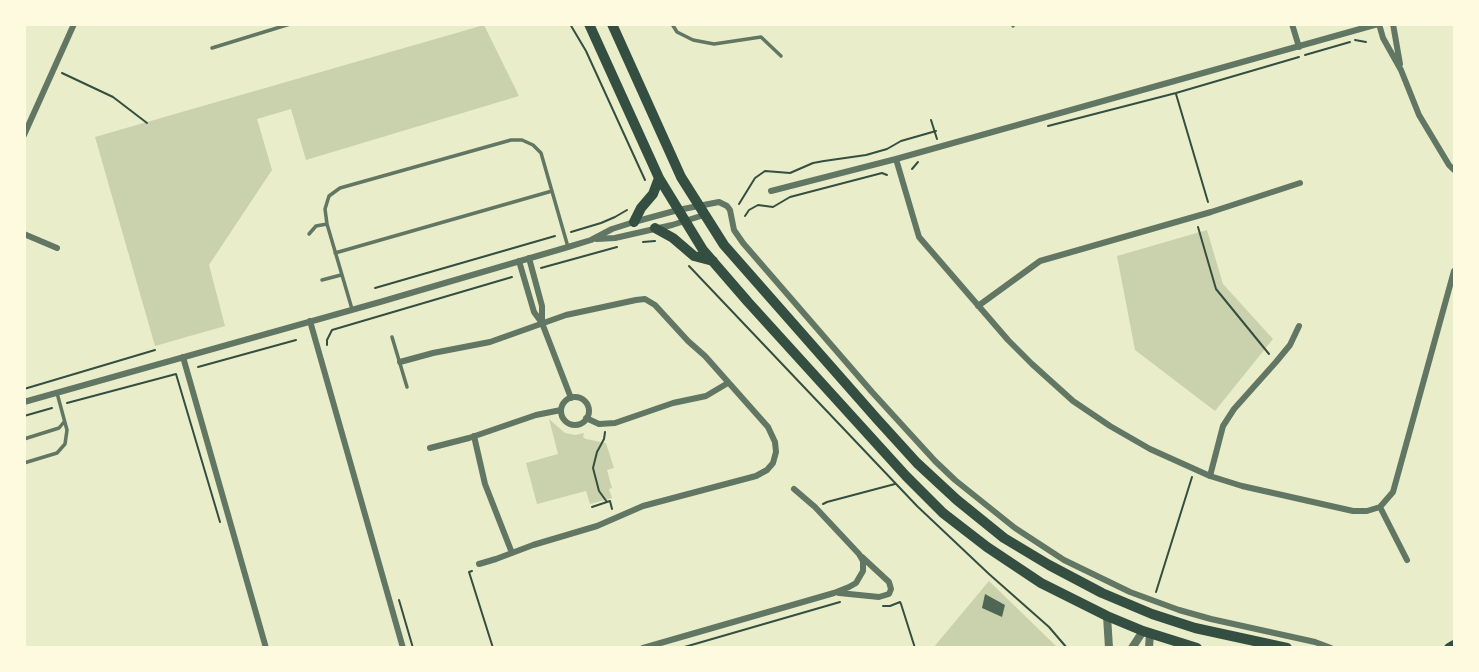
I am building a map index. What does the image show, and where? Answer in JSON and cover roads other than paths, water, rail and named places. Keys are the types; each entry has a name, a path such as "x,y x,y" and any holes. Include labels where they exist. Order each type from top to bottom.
{"highway":[{"path":"589,24 659,178 685,221 713,261 887,456 943,513 1041,583 1107,616 1197,648"},
{"path":"612,24 669,152 724,245 917,463 957,500 1004,538 1102,593 1195,628 1287,648"},
{"path":"634,222 640,208 653,194 659,178"},
{"path":"655,228 673,238 694,257 713,261"},
{"path":"1146,632 1152,614"},
{"path":"1449,648 1454,645"}],"street":[{"path":"24,135 74,24"},
{"path":"1292,24 1298,47"},
{"path":"771,191 896,159 1379,24 1419,115 1454,170"},
{"path":"1393,24 1401,69"},
{"path":"896,159 919,237 1032,364 1073,401 1150,449 1210,476 1242,486 1353,510 1367,511 1380,507 1393,492 1454,271"},
{"path":"978,306 1040,261 1211,212 1300,183"},
{"path":"24,402 592,240 615,238 685,221 719,202 730,210 734,230 743,243 872,392 935,461 986,506 1048,550 1100,578 1153,601 1211,619 1331,648"},
{"path":"592,240 612,229 634,222 678,210 701,210"},
{"path":"24,234 57,248"},
{"path":"529,258 543,309 542,323"},
{"path":"519,261 534,312 542,323 571,398"},
{"path":"400,362 426,354 482,344 592,309 647,300 705,356 771,431 776,447 775,458 770,468 756,476 643,506 597,526 479,564"},
{"path":"310,321 403,648"},
{"path":"1210,476 1223,426 1234,409 1290,345 1299,326"},
{"path":"183,357 266,648"},
{"path":"586,418 600,424 615,423 668,405 703,397 728,383"},
{"path":"571,398 579,398 586,403 588,410 586,418 579,424 570,424 563,418 561,410 564,403 571,398"},
{"path":"429,448 525,418 561,410"},
{"path":"474,436 485,484 512,553"},
{"path":"794,489 889,582 891,589 890,594 879,597 834,593"},
{"path":"1380,507 1407,560"},
{"path":"643,648 852,586 861,577 863,566 859,553"},
{"path":"1107,616 1109,648"},
{"path":"1132,648 1146,632"},
{"path":"1146,632 1149,648"}],"lane":[{"path":"212,48 290,24"},
{"path":"672,24 677,32 693,40 714,44 761,37 781,56"},
{"path":"352,309 325,209 329,196 340,188 511,140 522,141 533,145 541,153 568,247"},
{"path":"335,253 552,191"},
{"path":"309,234 316,226 327,223"},
{"path":"322,280 341,275"},
{"path":"392,337 407,387"},
{"path":"24,463 51,456 61,449 66,440 57,393"},
{"path":"24,439 59,428 64,420"}]}
